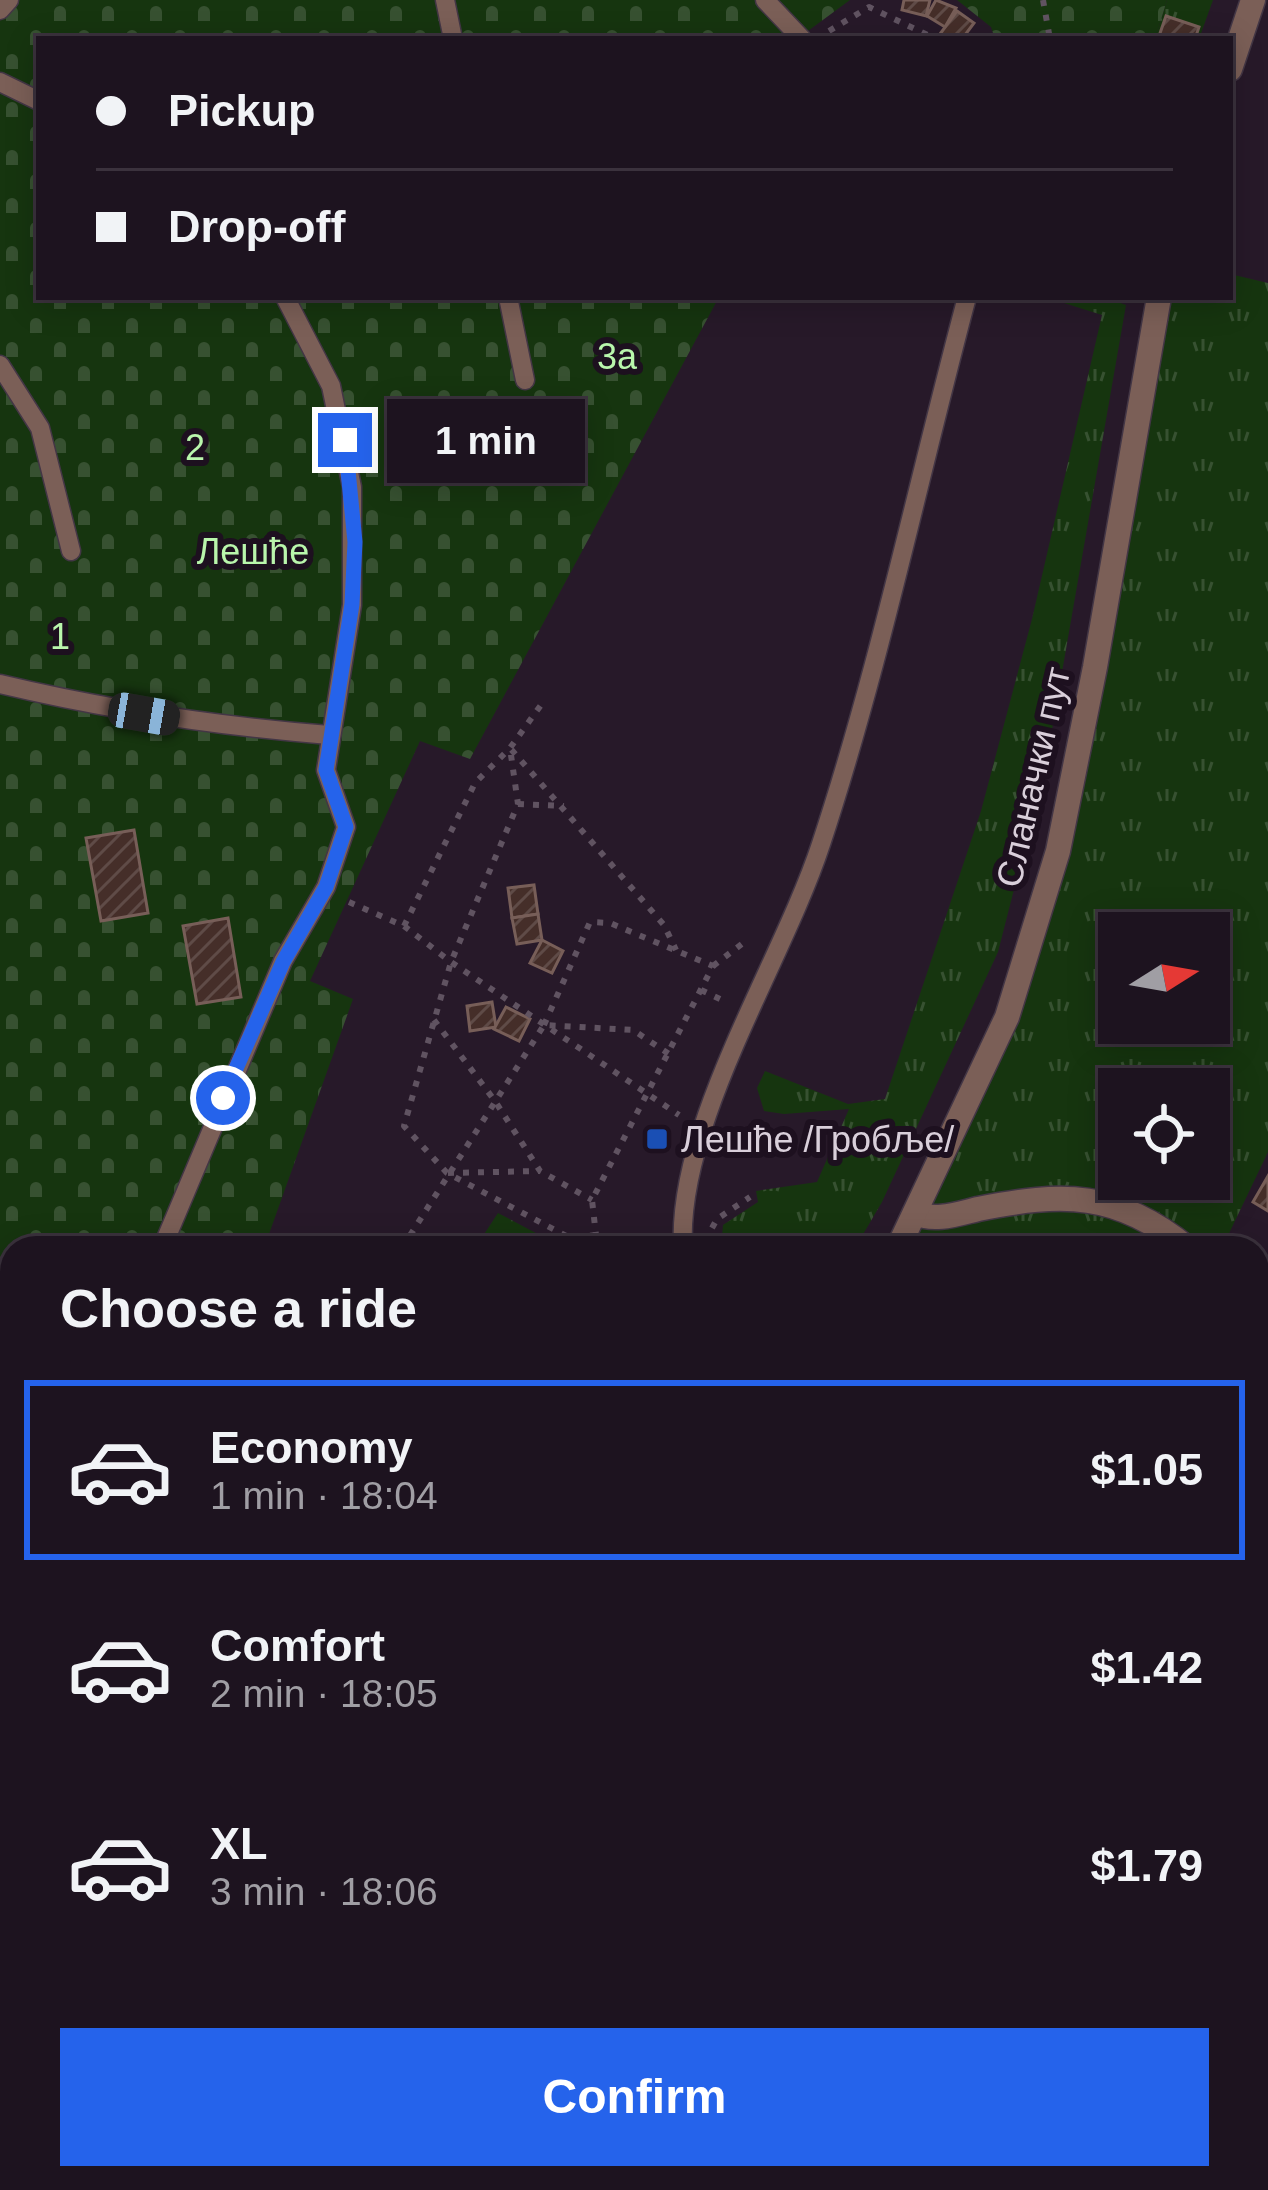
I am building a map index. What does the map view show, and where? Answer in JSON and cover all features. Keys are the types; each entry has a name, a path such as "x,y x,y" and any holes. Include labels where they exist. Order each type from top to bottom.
{"street":[{"path":"1233,60 1253,0"},
{"name":"Сланачки пут","path":"904,1236 1007,1017 1058,850 1158,300"},
{"path":"915,1213 934,1218 1029,1199 1088,1198 1131,1210 1169,1236"}],"lane":[{"path":"0,10 9,0"},
{"path":"445,0 452,36"},
{"path":"765,0 799,36"},
{"path":"0,82 36,100"},
{"path":"166,1236 283,962 323,892 346,827 326,770 352,604 352,488 331,386 287,300"},
{"path":"509,300 525,380"},
{"path":"682,1236 681,1218 703,1131 822,841 887,621 967,300"},
{"path":"0,364 40,428 71,551"},
{"path":"0,684 208,725 329,735"}],"path":[{"path":"1043,0 1049,36"},
{"path":"823,36 869,7 930,36"},
{"path":"782,18 812,26 820,36"},
{"path":"404,926 475,783 510,748 541,705"},
{"path":"510,748 518,804 451,962 404,1126 447,1174 566,1236"},
{"path":"510,748 664,925 676,950"},
{"path":"518,804 564,806"},
{"path":"323,892 404,926 703,1131"},
{"path":"409,1236 544,1025 590,922 610,923 713,966"},
{"path":"587,1236 596,1235 592,1201 713,966 747,940"},
{"path":"701,990 722,1000"},
{"path":"434,1020 540,1171 592,1201"},
{"path":"544,1025 633,1030 669,1054"},
{"path":"447,1174 540,1171"},
{"path":"710,1234 716,1219 750,1197"}],"green space":[{"name":"Лешће","path":"0,0 850,0 801,36 36,36 36,300 717,300 470,759 420,741 310,981 353,999 268,1236 0,1236"},
{"path":"957,0 1167,0 1156,36 994,36 991,27"},
{"path":"1167,0 1213,0 1200,36 1156,36"},
{"path":"1233,275 1268,283 1268,1152 1228,1236 902,1236 1029,950 1158,300 1233,300"},
{"path":"1054,300 1112,300 1126,305 1046,764 998,952 862,1236 722,1236 723,1225 758,1202 756,1191 817,1182 849,1109 764,1111 757,1088 765,1071 848,1104 885,1099 981,811 1032,619 1102,315"},
{"path":"498,1213 541,1236 483,1236"}],"building":[{"path":"904,0 930,0 926,16 902,10"},
{"path":"936,0 956,8 945,27 927,16"},
{"path":"957,11 974,23 964,36 940,34"},
{"path":"1166,16 1199,27 1196,36 1159,36"},
{"path":"134,830 148,913 101,921 86,838"},
{"path":"534,885 538,914 512,918 508,888"},
{"path":"538,914 542,940 517,944 512,918"},
{"path":"228,918 241,997 197,1004 183,926"},
{"path":"542,940 563,951 552,973 530,963"},
{"path":"492,1002 496,1027 470,1031 467,1006"},
{"path":"506,1007 530,1019 519,1041 494,1029"},
{"path":"1268,1176 1268,1211 1253,1202"}],"place":[{"name":"Лешће /Гробље/","path":"657,1139"}],"route":[{"path":"223,1098 283,962 326,887 346,827 326,770 352,604 355,542 345,440"}],"park label":[{"name":"3a","path":"617,356"},
{"name":"2","path":"195,447"},
{"name":"1","path":"60,636"}]}
